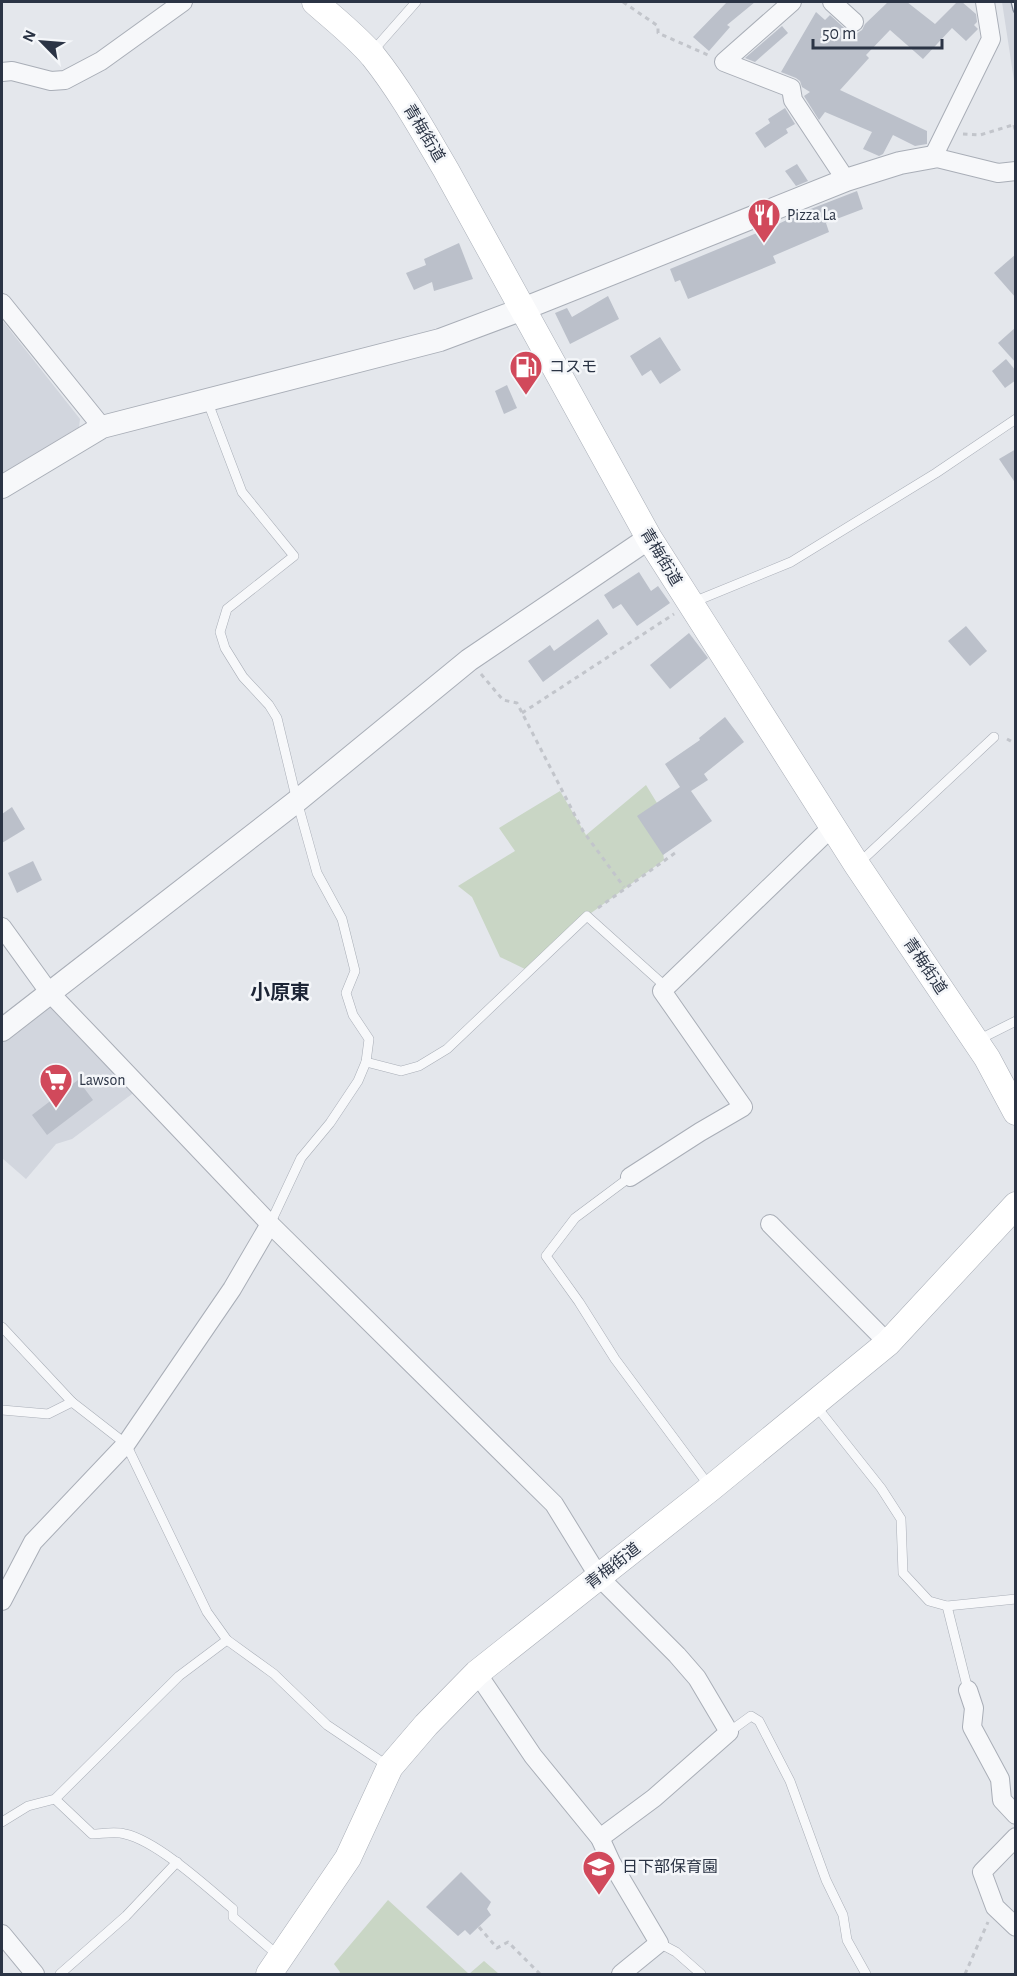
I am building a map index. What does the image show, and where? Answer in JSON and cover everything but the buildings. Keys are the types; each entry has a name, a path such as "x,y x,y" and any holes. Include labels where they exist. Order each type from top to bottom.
{"main road":[{"name":"青梅街道","path":"315,2 370,54 391,80 416,118 649,538 856,865 987,1058 1016,1112"},
{"name":"青梅街道","path":"275,1966 348,1858 390,1767 426,1725 477,1673 711,1488 888,1343 1016,1205"}],"street":[{"path":"2,72 12,71 51,81 65,80 101,61 183,2"},
{"path":"792,2 724,62 791,88 793,100 846,180"},
{"path":"832,2 854,22"},
{"path":"933,157 991,39 985,2"},
{"path":"2,487 102,427 440,340 846,180 900,163 933,157 998,173 1015,172"},
{"path":"2,303 102,427"},
{"path":"2,1030 297,801 470,660 649,538"},
{"path":"630,1178 700,1131 743,1107 662,991 832,827"},
{"path":"2,927 49,992 270,1224 554,1504 599,1577 697,1678 729,1732 654,1798 600,1838"},
{"path":"2,1601 33,1542 126,1443 232,1290 270,1224"},
{"path":"770,1224 888,1343"},
{"path":"477,1673 533,1756 600,1838 611,1862 659,1943 621,1974"},
{"path":"968,1690 974,1708 972,1727 1000,1779 1002,1800 1016,1815"},
{"path":"1016,1837 982,1872 995,1907 1016,1927"},
{"path":"2,1934 35,1974"}],"lane":[{"path":"370,54 416,2"},
{"path":"207,400 242,492 294,556 228,609 220,632 225,648 243,677 269,705 277,718 317,873 342,919 354,972 345,993 353,1015 369,1039 366,1062 358,1081 330,1123 301,1158 270,1224"},
{"path":"689,603 791,562 936,473 1016,419"},
{"path":"856,865 994,737"},
{"path":"366,1062 401,1071 419,1066 447,1049 587,916 666,987"},
{"path":"976,1041 1016,1021"},
{"path":"630,1178 575,1218 546,1256 579,1302 615,1359 711,1488"},
{"path":"2,1327 72,1402 126,1443 207,1612 227,1640 274,1674 327,1725 390,1767"},
{"path":"2,1410 48,1414 72,1402"},
{"path":"814,1402 881,1488 901,1518 903,1573 929,1601 947,1606 1016,1599"},
{"path":"947,1606 968,1690"},
{"path":"2,1822 28,1806 55,1799 179,1676 227,1640"},
{"path":"729,1732 751,1716 759,1721 790,1781 826,1880 843,1915 847,1940 866,1974"},
{"path":"55,1799 92,1834 125,1833 177,1863 233,1909 233,1917 275,1966"},
{"path":"60,1974 126,1916 177,1863"},
{"path":"659,1943 676,1952 701,1974"}],"path":[{"path":"623,2 658,26 658,33 724,62"},
{"path":"946,133 980,135 1015,124 1016,134"},
{"path":"522,713 689,603"},
{"path":"470,660 503,700 517,703 583,831 624,887"},
{"path":"587,916 624,887 675,853"},
{"path":"965,1974 966,1967 995,1907"},
{"path":"479,1927 497,1948 507,1942 540,1974"}],"shaded area":[{"path":"1002,2 1015,2 1015,87"},
{"path":"2,320 80,419 79,427 2,474"},
{"path":"49,992 140,1088 72,1139 56,1144 26,1179 2,1158 2,1030"}],"green space":[{"path":"646,785 657,803 664,860 587,916 529,971 500,957 472,897 458,886 515,851 499,828 560,791 586,835"},
{"path":"388,1900 469,1974 339,1974 334,1964"},
{"path":"484,1961 499,1974 469,1974"}],"railway":[{"path":"1014,2 1016,10"}],"place":[{"name":"Pizza La","path":"764,244"},
{"name":"コスモ","path":"526,396"},
{"name":"Lawson","path":"56,1109"},
{"name":"日下部保育園","path":"599,1896"}],"district":[{"name":"小原東","path":"280,993"}]}
